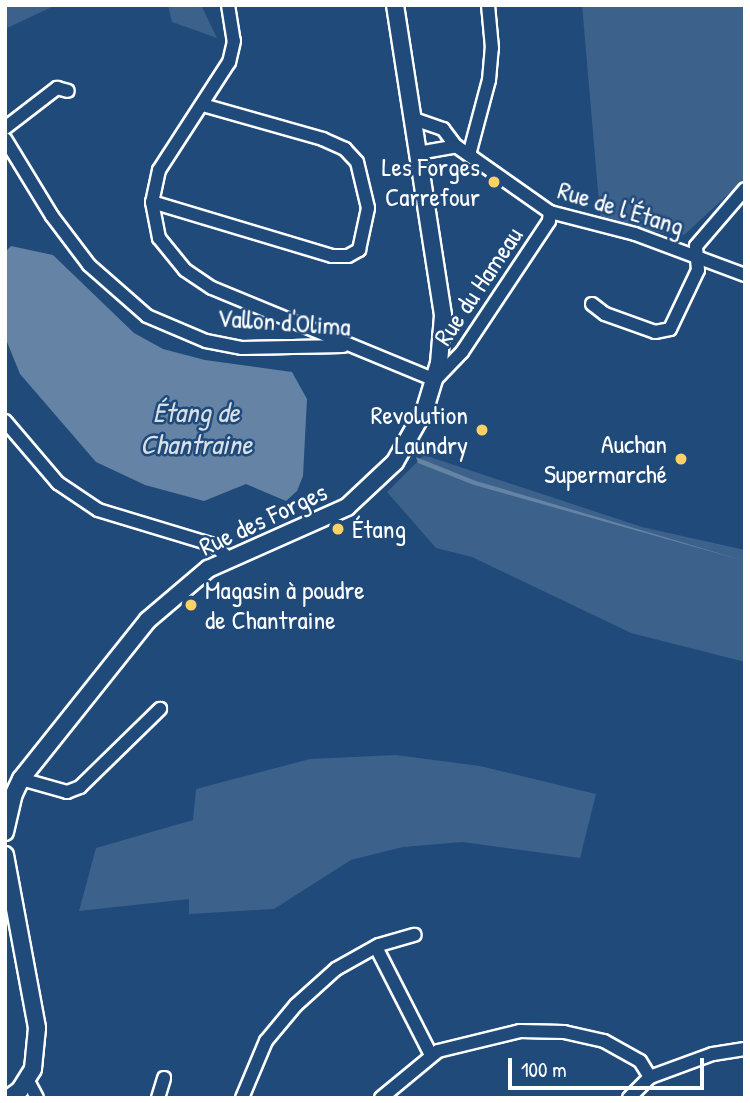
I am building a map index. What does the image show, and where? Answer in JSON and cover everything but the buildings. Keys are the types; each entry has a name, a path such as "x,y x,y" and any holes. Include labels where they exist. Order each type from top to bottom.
{"main road":[{"name":"Rue des Forges","path":"5,832 9,794 148,620 189,583 228,558 315,525 369,490 413,434 435,380 443,315 395,5"},
{"path":"5,855 37,1028 36,1055 28,1081 9,1098"}],"street":[{"path":"228,5 234,41 229,61 159,170 152,202 159,238 185,270 212,288 349,346"},
{"path":"468,155 489,80 492,48 488,5"},
{"path":"5,128 57,88 68,91"},
{"path":"152,202 332,256 359,250 368,208 357,162 345,149 323,139 203,105"},
{"name":"Rue de l'Étang","path":"411,118 443,129 456,146 550,212 697,256 745,275"},
{"name":"Vallon d'Olima","path":"5,139 51,216 89,265 147,316 206,341 242,348 349,346 435,380"},
{"path":"418,153 456,146"},
{"path":"592,304 605,314 655,332 670,329 698,270 696,246 745,190"},
{"name":"Rue du Hameau","path":"435,380 462,352 549,221 550,212"},
{"path":"5,421 58,484 98,510 214,545 228,558"},
{"path":"21,779 66,792 80,787 160,709"},
{"path":"242,1098 267,1041 296,1004 336,969 376,947 415,934"},
{"path":"376,947 431,1055"},
{"path":"381,1098 431,1055 495,1035 564,1032 604,1041 640,1061 650,1077"},
{"path":"629,1098 650,1077 713,1054 745,1049"},
{"path":"158,1098 164,1078"},
{"path":"28,1081 37,1098"}],"shaded area":[{"path":"5,5 56,5 5,29"},
{"path":"168,5 201,5 217,38 172,22"},
{"path":"582,5 745,5 745,179 684,235 601,226"},
{"path":"424,455 642,527 745,550 745,662 631,633 472,557 436,548 387,492"},
{"path":"396,755 480,766 596,794 580,858 462,842 403,847 351,860 274,909 189,914 189,899 79,911 96,848 193,820 196,789 310,759"}],"water":[{"name":"Étang de Chantraine","path":"11,246 53,255 134,333 163,349 205,360 292,372 307,399 303,476 297,491 286,501 246,484 204,501 145,485 96,462 20,374 5,337 5,252"},
{"path":"416,457 476,481 745,561 474,485 418,463"}],"place":[{"name":"Les Forges Carrefour","path":"494,182"},
{"name":"Revolution Laundry","path":"482,430"},
{"name":"Auchan Supermarché","path":"681,459"},
{"name":"Étang","path":"338,529"},
{"name":"Magasin à poudre de Chantraine","path":"191,605"}]}
